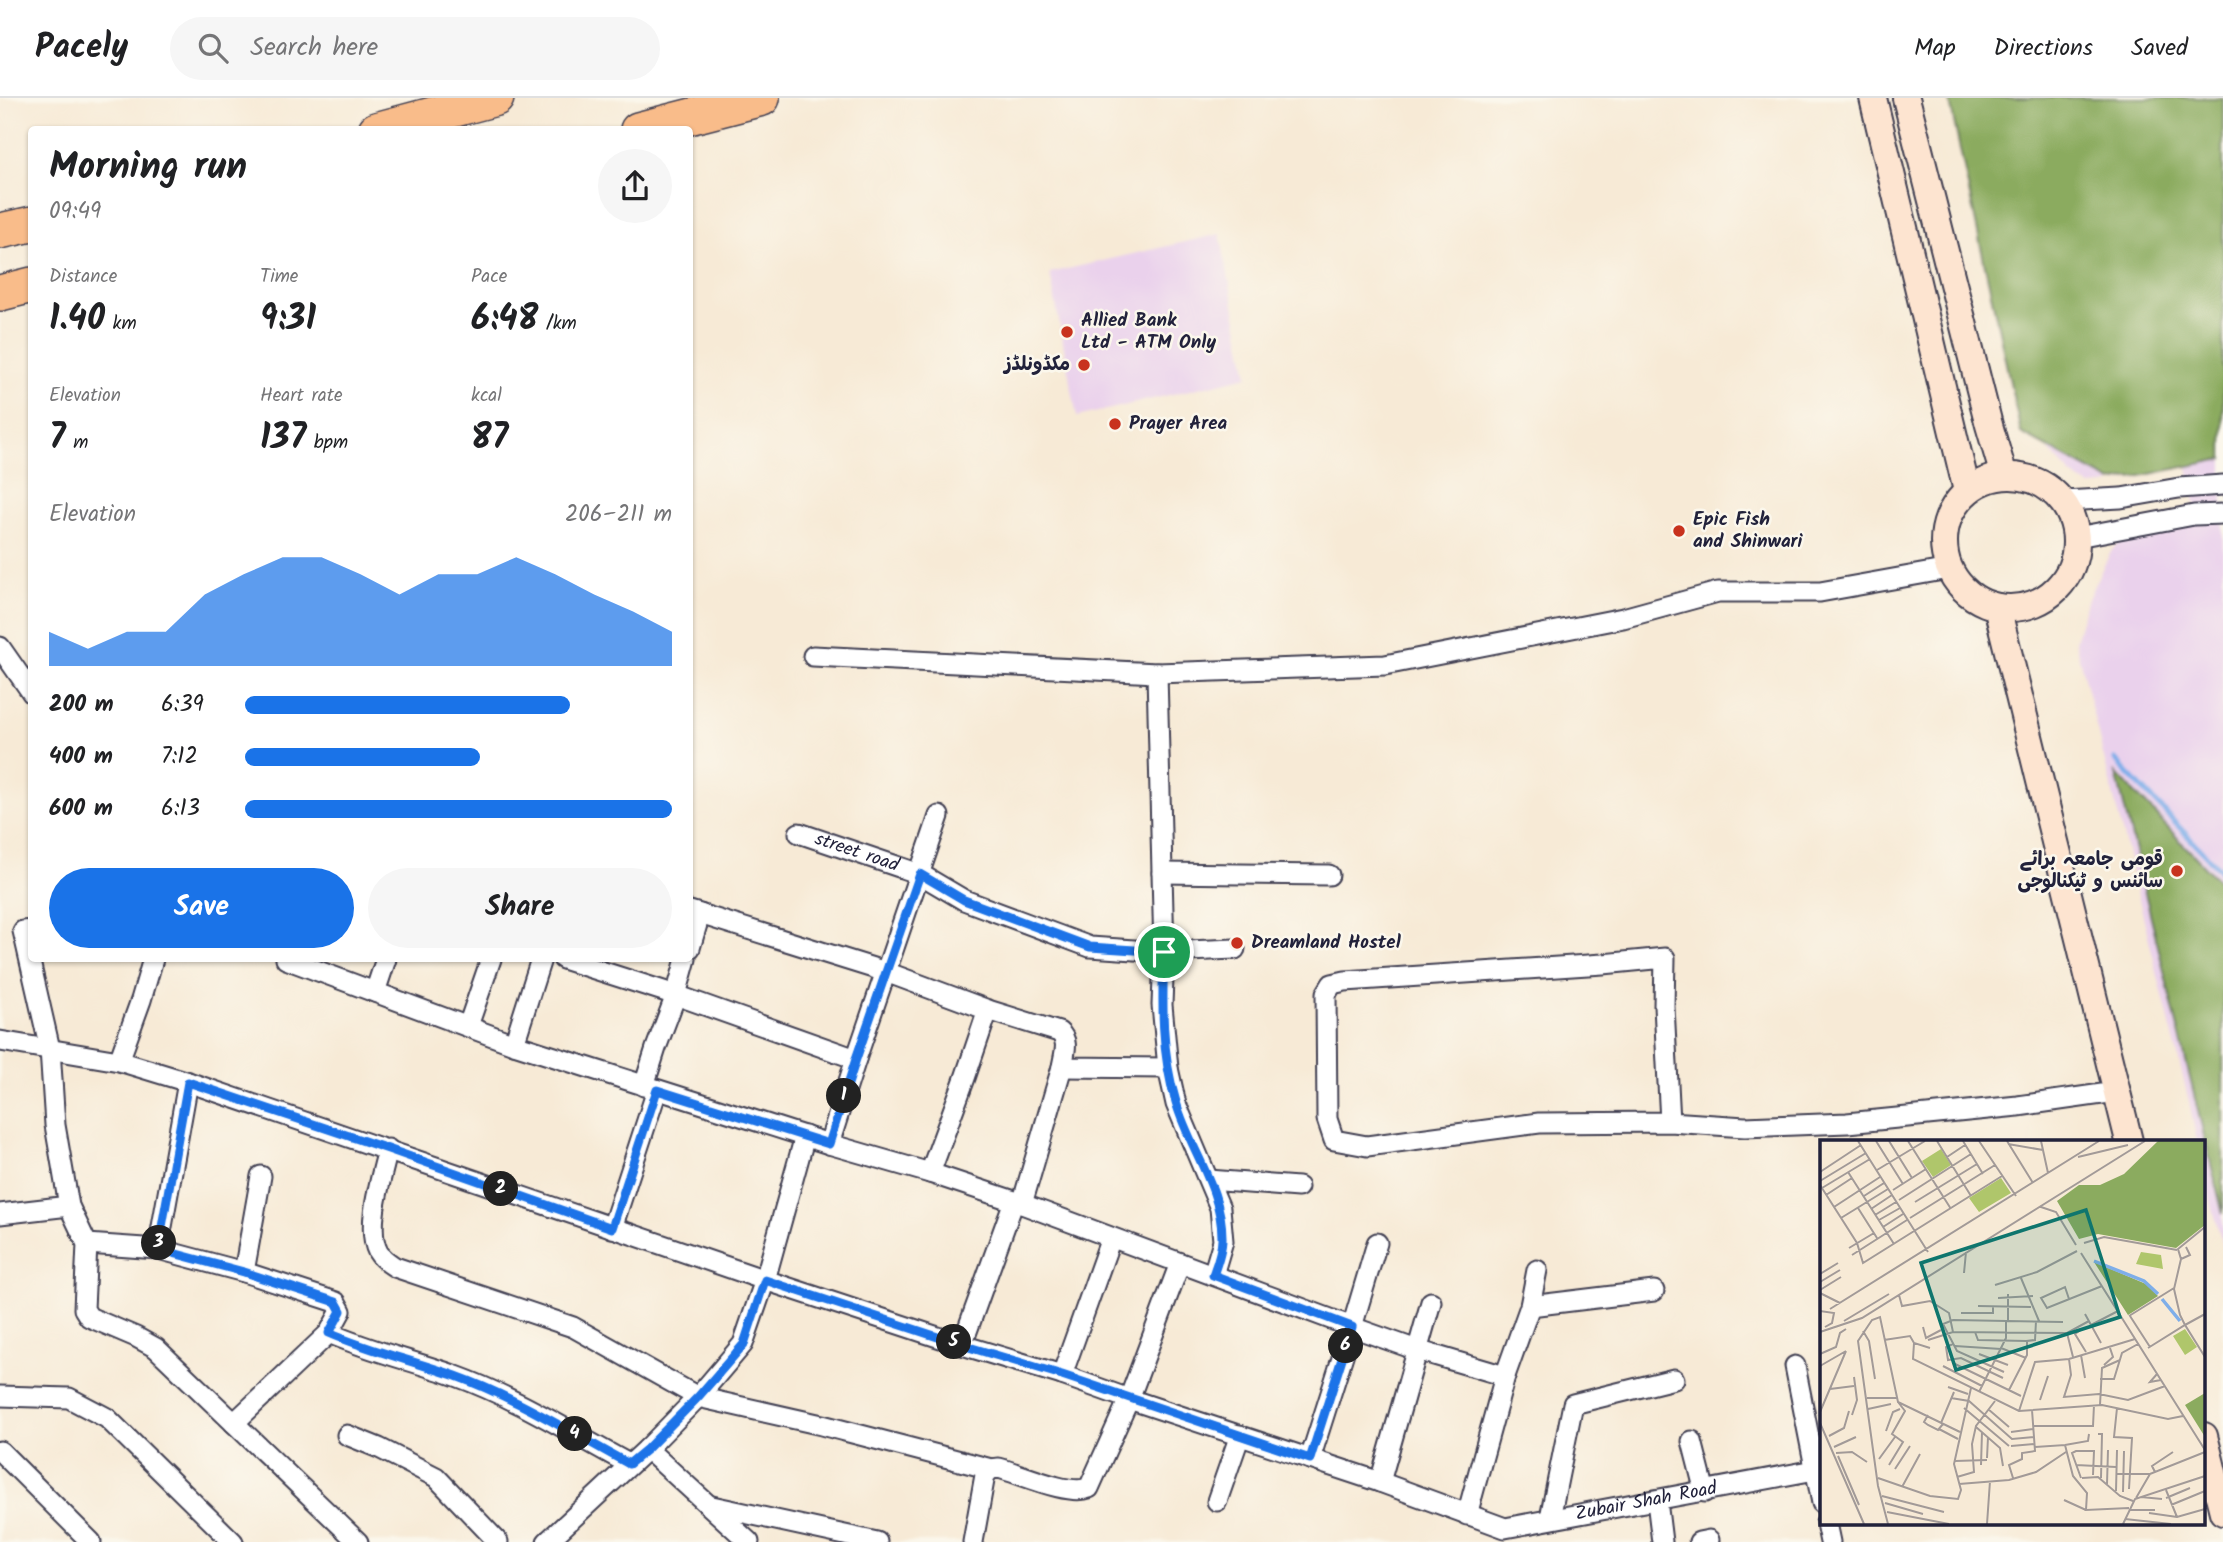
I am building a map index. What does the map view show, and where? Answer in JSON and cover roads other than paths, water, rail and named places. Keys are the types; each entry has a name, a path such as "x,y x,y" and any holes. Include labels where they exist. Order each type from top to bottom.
{"highway":[{"path":"391,126 496,98"},
{"path":"654,126 762,98"},
{"path":"0,231 28,225"},
{"path":"0,293 28,286"}],"main road":[{"path":"1873,98 1966,491"},
{"path":"1906,98 2004,476"},
{"path":"2004,476 2026,477 2046,486 2063,501 2073,518 2077,537 2076,553 2072,569 2052,594 2038,603 2018,608 1997,607 1977,600 1961,587 1949,569 1944,548 1945,527 1953,508 1966,491 1984,481 2004,476"},
{"path":"1997,607 2129,1140"},
{"path":"2206,1452 2223,1512"}],"street":[{"path":"2063,501 2121,498 2179,488 2223,485"},
{"path":"2077,537 2194,515 2223,513"},
{"path":"813,656 1157,673 1385,665 1623,618 1718,592 1820,592 1949,569"},
{"path":"0,647 28,687"},
{"path":"1157,673 1164,952 1162,1005 1168,1068 1176,1104 1220,1208 1223,1241 1213,1275"},
{"path":"829,1144 939,816"},
{"name":"street road","path":"799,833 920,874 964,900 1090,947 1164,952 1235,949"},
{"path":"1162,873 1329,875"},
{"path":"695,913 886,972 988,1010 1059,1032 1064,1037 1066,1043 1062,1067 1018,1203 962,1345"},
{"path":"28,930 23,931 28,953"},
{"path":"1670,1122 1664,1006 1665,958 1345,981 1332,984 1326,994 1327,1119 1334,1140 1367,1146 1539,1123 1670,1122 1745,1127 1847,1123 2018,1106 2116,1092"},
{"path":"30,962 50,1049 55,1125 69,1206 87,1244 85,1309 89,1317 156,1348 359,1542"},
{"path":"119,1061 152,962"},
{"path":"294,962 514,1044 829,1144 930,1173 1417,1350 1505,1376"},
{"path":"375,992 385,962"},
{"path":"468,1026 490,962"},
{"path":"514,1044 540,962"},
{"path":"572,962 676,995 856,1059"},
{"path":"612,1228 685,962"},
{"path":"930,1173 988,1010"},
{"name":"Zubair Shah Road","path":"0,1041 119,1061 188,1082 765,1280 1062,1375 1380,1482 1467,1515 1504,1535 1549,1518 1657,1501 1815,1470"},
{"path":"1062,1067 1168,1068"},
{"path":"158,1249 188,1082"},
{"path":"547,1542 647,1449 698,1397 744,1344 765,1280 805,1136"},
{"path":"388,1149 373,1222 373,1240 379,1255 395,1267 573,1327 698,1397 822,1425 991,1469 999,1468 1069,1489 1089,1488 1129,1399 1180,1263"},
{"path":"244,1272 261,1176"},
{"path":"1209,1180 1298,1186"},
{"path":"0,1214 69,1206"},
{"path":"1062,1375 1111,1238"},
{"path":"1310,1459 1377,1243"},
{"path":"87,1244 158,1249 244,1272 336,1302 341,1311 329,1333 234,1423"},
{"path":"1467,1515 1505,1376 1530,1306 1537,1270"},
{"path":"1530,1306 1654,1291"},
{"path":"1380,1482 1431,1302"},
{"path":"329,1333 458,1377 508,1398 629,1464"},
{"path":"1795,1366 1820,1494"},
{"path":"1549,1518 1573,1404 1674,1379"},
{"path":"0,1396 69,1398 107,1418 233,1542"},
{"path":"347,1435 436,1477 498,1542"},
{"path":"1217,1501 1240,1435"},
{"path":"1692,1441 1705,1492"},
{"path":"647,1449 749,1542"},
{"path":"0,1451 91,1542"},
{"path":"973,1542 985,1475 991,1469"},
{"path":"1657,1501 1662,1542"},
{"path":"712,1506 877,1542"}],"waterway":[{"path":"2115,760 2223,873"}],"place":[{"name":"Allied Bank Ltd - ATM Only","path":"1067,332"},
{"name":"مکڈونلڈز","path":"1084,365"},
{"name":"Prayer Area","path":"1115,424"},
{"name":"Epic Fish and Shinwari","path":"1679,531"},
{"name":"قومی جامعہ برائے سائنس و ٹیکنالوجی","path":"2177,871"},
{"name":"Dreamland Hostel","path":"1237,943"}]}
